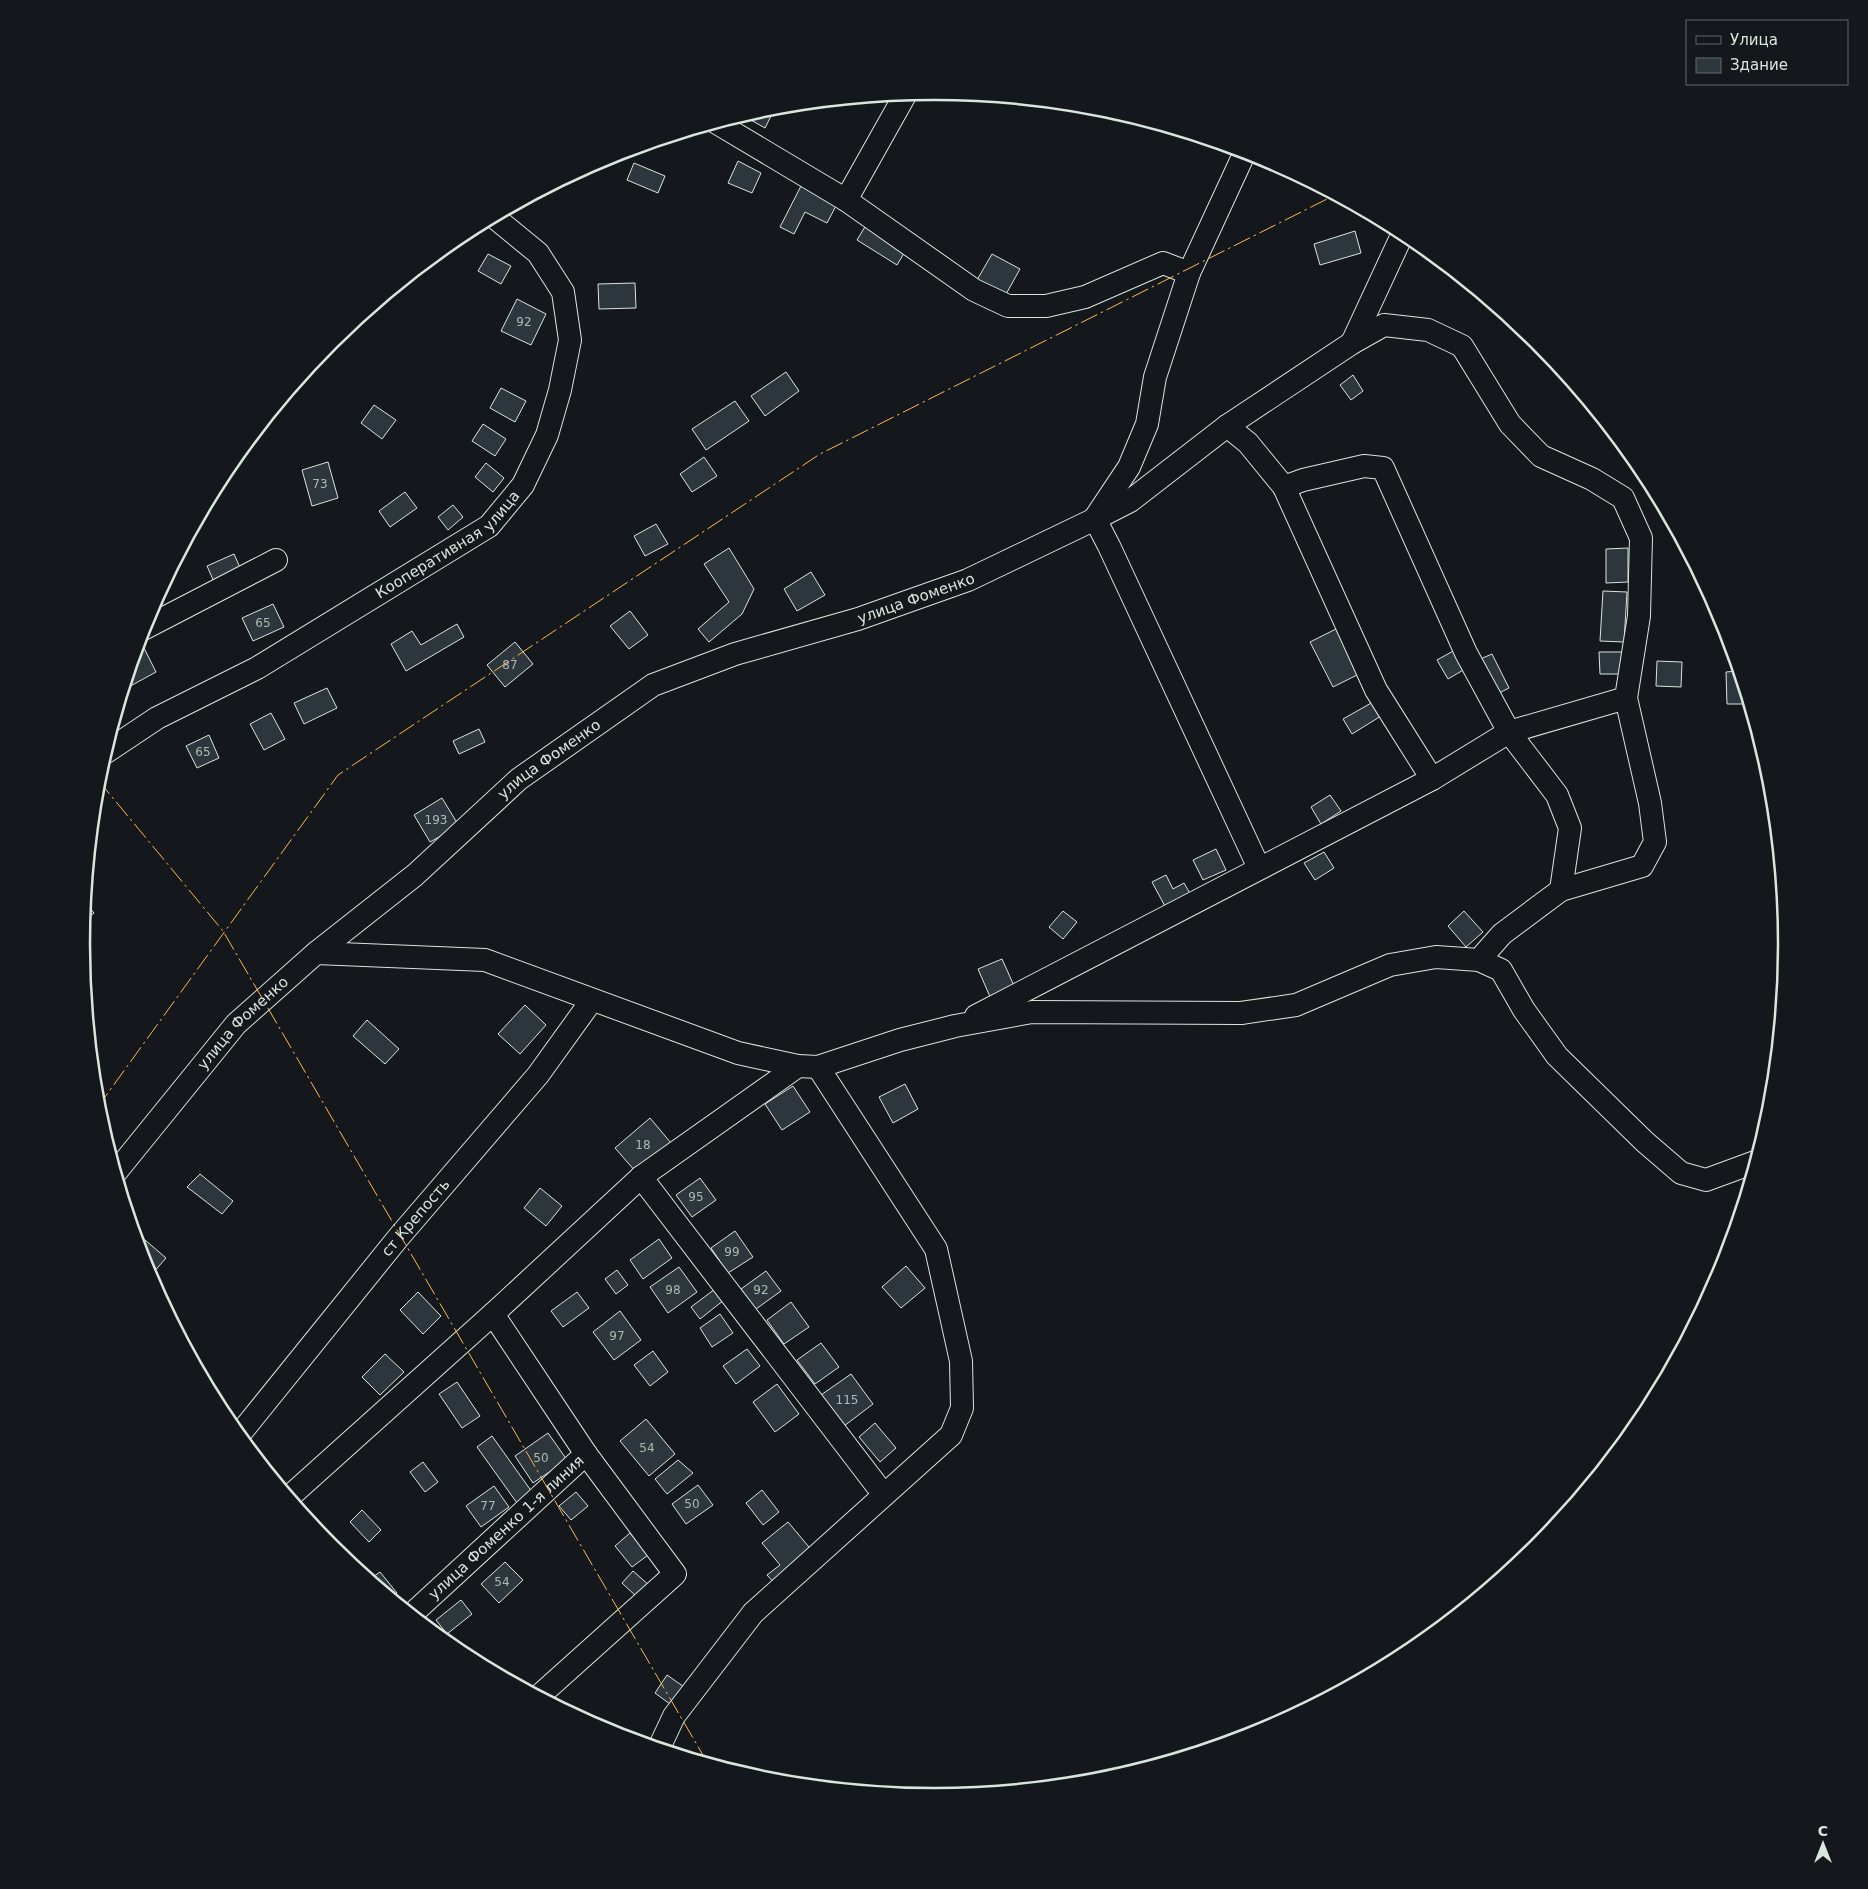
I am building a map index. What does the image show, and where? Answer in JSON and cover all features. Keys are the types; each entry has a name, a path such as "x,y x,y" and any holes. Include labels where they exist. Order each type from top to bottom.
{"street":[{"path":"846,200 902,101"},
{"path":"724,127 846,200 974,290 1008,306 1046,306 1085,297 1163,263 1189,273"},
{"path":"1242,159 1189,273 1154,378 1147,424 1128,467 1095,519 1259,868"},
{"name":"Кооперативная улица","path":"114,747 157,718 257,668 489,526 523,485 547,434 560,390 570,340 563,292 538,253 500,222"},
{"path":"1352,343 1399,241"},
{"name":"улица Фоменко","path":"120,1167 236,1024 316,953 415,875 519,778 653,685 735,654 858,619 968,580 1095,519 1130,501 1227,426 1352,343 1384,325 1428,330 1462,346 1510,424 1541,456 1592,479 1624,498 1641,538 1639,616 1626,698"},
{"path":"1227,426 1248,443 1284,488 1376,690 1432,778"},
{"path":"1284,488 1303,480 1364,466 1383,468 1466,652 1509,732 1557,794 1570,828 1561,890"},
{"path":"153,624 276,560"},
{"path":"955,1026 1432,778 1509,732 1626,698 1650,803 1655,842 1642,866 1561,890 1502,934 1479,960"},
{"path":"316,953 485,960 738,1053 808,1066 936,1249 961,1361 962,1408 951,1435 753,1613 674,1716 660,1743"},
{"path":"293,1494 493,1314 641,1177 808,1066 955,1026 1032,1012 1241,1012 1296,1005 1390,965 1436,957 1479,960 1501,970 1524,1010 1557,1056 1645,1142 1681,1173 1706,1180 1749,1164"},
{"name":"ст Крепость","path":"244,1429 398,1238 538,1075 592,1000"},
{"path":"641,1177 884,1496"},
{"name":"улица Фоменко 1-я линия","path":"416,1611 586,1454 493,1314"},
{"path":"544,1692 675,1574 586,1454"}],"building":[{"path":"771,117 765,128 752,121"},
{"path":"738,161 761,173 752,193 728,183"},
{"path":"634,163 665,176 658,193 627,180"},
{"path":"802,184 838,202 827,223 805,212 794,234 780,227"},
{"path":"866,225 906,250 897,265 857,240"},
{"path":"1355,231 1361,253 1320,265 1314,244"},
{"path":"488,254 511,266 501,284 478,271"},
{"path":"992,254 1020,269 1005,296 977,280"},
{"path":"635,283 636,308 599,309 598,284"},
{"path":"517,299 546,314 531,345 501,331"},
{"path":"786,372 799,391 765,416 751,396"},
{"path":"1353,375 1363,391 1351,400 1340,385"},
{"path":"501,388 526,401 515,422 490,408"},
{"path":"735,401 749,421 706,450 692,429"},
{"path":"374,405 396,420 382,439 361,423"},
{"path":"483,424 506,439 495,456 472,441"},
{"path":"704,457 717,476 692,492 680,474"},
{"path":"328,462 338,498 312,506 302,470"},
{"path":"486,463 504,478 493,492 475,477"},
{"path":"405,492 417,508 390,527 379,511"},
{"path":"453,505 463,517 448,530 438,517"},
{"path":"656,524 668,544 645,556 634,536"},
{"path":"729,548 754,589 742,614 709,642 698,629 729,602 704,564"},
{"path":"1628,548 1628,582 1606,583 1606,549"},
{"path":"234,554 242,572 215,584 207,566"},
{"path":"811,572 825,595 797,611 784,589"},
{"path":"1603,591 1627,592 1624,642 1600,641"},
{"path":"273,604 284,627 253,641 242,618"},
{"path":"630,611 648,635 629,649 610,626"},
{"path":"457,624 464,637 406,671 391,644 412,631 421,645"},
{"path":"1338,628 1361,673 1333,687 1310,642"},
{"path":"515,642 533,664 505,687 487,665"},
{"path":"144,648 156,672 131,686"},
{"path":"1455,650 1465,669 1448,679 1437,660"},
{"path":"1599,652 1624,652 1624,674 1600,674"},
{"path":"1492,654 1509,688 1495,695 1478,660"},
{"path":"1657,661 1682,662 1681,687 1656,686"},
{"path":"1732,671 1742,704 1727,704 1726,672"},
{"path":"327,688 337,708 304,724 294,703"},
{"path":"1373,702 1381,716 1352,734 1343,719"},
{"path":"271,713 285,739 264,750 250,724"},
{"path":"479,729 485,742 459,754 453,741"},
{"path":"209,735 219,758 197,768 186,746"},
{"path":"1330,795 1341,811 1321,824 1311,807"},
{"path":"442,798 459,826 430,842 414,815"},
{"path":"1216,849 1226,870 1203,880 1193,860"},
{"path":"1324,852 1334,868 1315,880 1304,863"},
{"path":"1166,875 1173,889 1184,883 1192,897 1167,910 1152,882"},
{"path":"1063,911 1077,922 1063,939 1049,927"},
{"path":"1464,911 1483,932 1466,947 1448,926"},
{"path":"1002,959 1015,988 991,999 978,969"},
{"path":"525,1005 546,1025 520,1054 498,1034"},
{"path":"367,1020 399,1049 385,1064 353,1036"},
{"path":"905,1084 918,1109 893,1123 879,1097"},
{"path":"793,1086 810,1112 782,1130 765,1104"},
{"path":"650,1118 671,1143 636,1172 615,1148"},
{"path":"200,1174 233,1201 222,1214 187,1187"},
{"path":"700,1178 716,1200 692,1217 676,1195"},
{"path":"540,1188 562,1206 546,1226 524,1208"},
{"path":"735,1231 753,1257 728,1273 711,1248"},
{"path":"143,1239 166,1258 155,1270"},
{"path":"659,1239 672,1258 643,1279 630,1260"},
{"path":"906,1266 925,1288 901,1308 882,1287"},
{"path":"679,1267 697,1292 668,1313 650,1287"},
{"path":"617,1270 628,1285 616,1294 605,1279"},
{"path":"766,1271 781,1291 756,1309 741,1289"},
{"path":"715,1289 724,1300 700,1319 691,1307"},
{"path":"418,1292 441,1316 423,1334 400,1310"},
{"path":"577,1292 589,1308 563,1327 551,1311"},
{"path":"791,1302 809,1327 784,1344 767,1320"},
{"path":"620,1311 641,1340 614,1360 593,1332"},
{"path":"720,1314 733,1333 712,1347 700,1328"},
{"path":"821,1343 839,1367 815,1384 797,1360"},
{"path":"747,1349 760,1366 736,1384 723,1366"},
{"path":"653,1351 668,1372 650,1386 634,1365"},
{"path":"385,1354 404,1372 380,1395 362,1377"},
{"path":"851,1374 873,1404 844,1426 821,1395"},
{"path":"457,1382 480,1416 462,1428 439,1394"},
{"path":"777,1384 799,1414 775,1432 753,1402"},
{"path":"646,1419 675,1454 649,1476 620,1441"},
{"path":"875,1423 896,1448 880,1462 859,1437"},
{"path":"548,1433 567,1460 533,1483 515,1456"},
{"path":"492,1436 532,1492 517,1503 477,1447"},
{"path":"678,1460 693,1473 667,1494 655,1479"},
{"path":"423,1462 438,1482 425,1492 410,1472"},
{"path":"698,1485 713,1505 686,1524 672,1504"},
{"path":"494,1486 509,1507 481,1527 466,1506"},
{"path":"762,1490 779,1512 763,1525 746,1503"},
{"path":"576,1492 588,1506 571,1520 559,1506"},
{"path":"362,1510 381,1530 369,1542 350,1522"},
{"path":"788,1522 814,1553 776,1585 767,1575 780,1565 762,1543"},
{"path":"630,1533 648,1555 632,1567 615,1546"},
{"path":"505,1562 523,1580 499,1603 481,1584"},
{"path":"633,1571 650,1586 639,1599 622,1583"},
{"path":"380,1572 397,1593 396,1594 375,1576"},
{"path":"461,1600 472,1614 448,1634 436,1620"},
{"path":"667,1675 687,1689 674,1707 655,1693"}],"power":[{"path":"104,1098 338,775 820,454 1327,199"},
{"path":"105,788 223,931 704,1756"}]}
